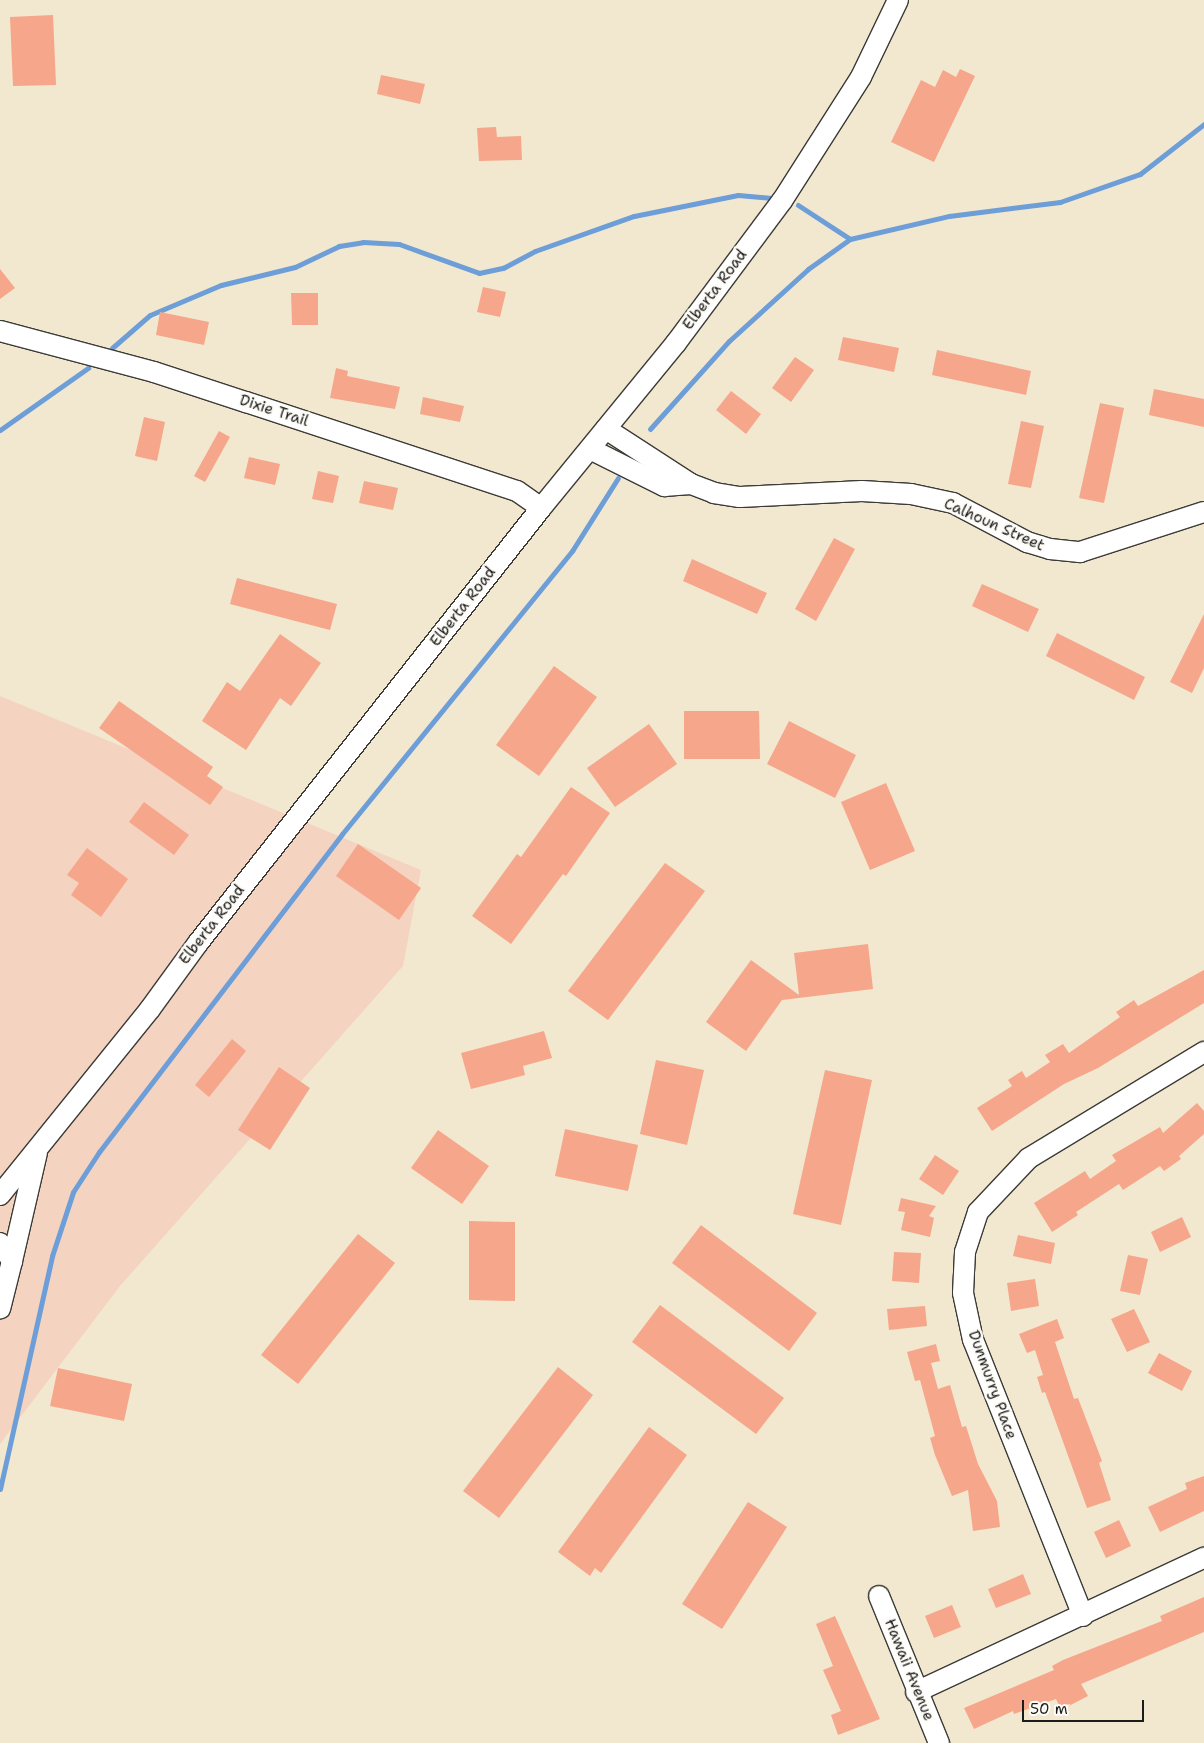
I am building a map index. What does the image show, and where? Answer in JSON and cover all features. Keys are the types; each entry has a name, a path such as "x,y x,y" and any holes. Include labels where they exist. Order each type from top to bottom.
{"street":[{"name":"Elberta Road","path":"0,1195 38,1150 541,508 606,429 782,200 861,77 898,0"},
{"name":"Dixie Trail","path":"0,331 154,372 517,491 541,508"},
{"name":"Calhoun Street","path":"606,429 691,484 714,493 740,497 862,491 911,494 953,503 1027,542 1050,550 1080,552 1204,512"},
{"name":"Calhoun Street","path":"590,449 664,486 691,484"},
{"name":"Dunmurry Place","path":"1083,1616 974,1340 963,1293 966,1252 978,1212 1029,1158 1204,1052"},
{"path":"0,1309 38,1150"},
{"path":"0,1243 12,1261"},
{"path":"916,1692 1083,1616 1204,1558"},
{"name":"Hawaii Avenue","path":"879,1596 938,1743"}],"shaded area":[{"path":"0,696 421,870 403,966 120,1286 0,1444"}],"building":[{"path":"53,15 56,85 13,86 10,17"},
{"path":"960,69 975,76 934,162 891,142 921,80 935,87 943,70 956,77"},
{"path":"381,75 425,84 420,104 377,94"},
{"path":"496,127 497,137 521,136 522,160 479,161 477,128"},
{"path":"0,269 15,288 0,299"},
{"path":"483,287 506,292 500,317 477,312"},
{"path":"291,293 318,293 318,325 292,325"},
{"path":"160,312 209,322 204,345 156,335"},
{"path":"843,337 899,348 894,372 838,360"},
{"path":"937,350 1031,371 1026,395 932,375"},
{"path":"795,357 814,370 791,402 772,388"},
{"path":"336,368 348,371 347,376 400,387 395,409 330,398"},
{"path":"1154,389 1204,399 1204,427 1149,415"},
{"path":"731,391 761,414 746,434 716,410"},
{"path":"423,397 464,406 460,422 420,414"},
{"path":"1100,403 1124,408 1104,503 1079,498"},
{"path":"144,417 165,422 157,461 135,456"},
{"path":"1021,421 1044,426 1031,488 1008,484"},
{"path":"219,431 230,437 205,482 194,476"},
{"path":"249,457 280,464 275,485 244,478"},
{"path":"318,471 339,476 333,503 312,499"},
{"path":"364,481 398,488 393,510 359,503"},
{"path":"834,538 855,549 816,621 795,609"},
{"path":"692,559 767,593 757,614 683,581"},
{"path":"237,578 337,604 330,630 230,604"},
{"path":"982,584 1039,609 1028,632 972,606"},
{"path":"1204,614 1204,668 1192,693 1170,682"},
{"path":"1057,633 1145,677 1134,700 1046,656"},
{"path":"280,634 321,663 291,706 280,698 246,750 202,721 227,682 240,691"},
{"path":"554,666 597,697 539,776 496,745"},
{"path":"119,701 213,767 207,776 223,787 210,805 99,728"},
{"path":"684,711 759,711 760,759 684,759"},
{"path":"789,721 856,755 835,798 767,764"},
{"path":"649,724 677,764 615,807 587,768"},
{"path":"886,783 915,851 870,870 841,802"},
{"path":"571,787 610,813 566,876 563,874 511,944 472,916 517,854 521,857"},
{"path":"144,802 189,835 174,855 129,822"},
{"path":"358,844 421,888 399,920 336,876"},
{"path":"87,848 128,879 101,917 71,895 79,883 67,875"},
{"path":"665,863 705,891 608,1020 568,991"},
{"path":"868,944 873,989 782,1000 746,1051 706,1022 751,960 799,995 794,953"},
{"path":"1204,970 1204,1003 1098,1068 1064,1084 992,1131 977,1108 1012,1086 1008,1080 1022,1071 1026,1078 1050,1062 1045,1055 1063,1044 1069,1053 1120,1017 1116,1012 1134,1000 1138,1006"},
{"path":"544,1031 552,1058 523,1066 525,1075 471,1089 461,1053"},
{"path":"232,1039 246,1051 209,1097 195,1085"},
{"path":"656,1060 704,1070 687,1145 640,1134"},
{"path":"279,1067 310,1088 270,1150 238,1130"},
{"path":"825,1070 872,1080 841,1225 793,1214"},
{"path":"1197,1103 1204,1111 1204,1134 1179,1156 1181,1159 1164,1171 1160,1166 1123,1190 1119,1184 1076,1212 1078,1215 1052,1232 1034,1203 1085,1171 1090,1179 1116,1161 1112,1155 1160,1127 1163,1133"},
{"path":"565,1129 638,1145 628,1191 555,1176"},
{"path":"438,1130 489,1166 462,1204 411,1168"},
{"path":"935,1155 959,1171 943,1195 919,1179"},
{"path":"901,1198 936,1206 929,1216 934,1218 930,1237 901,1230 905,1212 898,1211"},
{"path":"1182,1217 1191,1237 1160,1252 1151,1232"},
{"path":"469,1221 515,1222 515,1301 469,1300"},
{"path":"701,1225 817,1313 789,1351 672,1263"},
{"path":"358,1234 395,1263 298,1384 261,1355"},
{"path":"1018,1235 1055,1243 1051,1264 1013,1256"},
{"path":"894,1252 921,1253 919,1283 892,1281"},
{"path":"1128,1255 1148,1259 1140,1295 1120,1291"},
{"path":"1035,1279 1039,1306 1011,1311 1007,1283"},
{"path":"660,1305 784,1398 756,1434 632,1342"},
{"path":"925,1306 927,1326 889,1330 887,1309"},
{"path":"1134,1309 1150,1342 1127,1352 1111,1319"},
{"path":"1057,1319 1064,1338 1055,1342 1074,1399 1078,1398 1102,1461 1099,1463 1111,1500 1087,1508 1045,1392 1042,1393 1037,1377 1043,1375 1035,1350 1027,1353 1019,1334"},
{"path":"936,1344 940,1361 931,1363 938,1389 950,1385 962,1427 966,1426 978,1464 997,1501 1000,1527 973,1531 968,1490 952,1496 935,1455 930,1438 935,1436 920,1380 915,1381 907,1352"},
{"path":"1159,1353 1192,1371 1182,1391 1148,1373"},
{"path":"558,1367 593,1395 499,1518 463,1491"},
{"path":"58,1368 132,1384 124,1421 50,1406"},
{"path":"649,1427 687,1455 601,1573 595,1568 590,1576 558,1552"},
{"path":"1204,1476 1204,1511 1160,1532 1148,1507 1187,1489 1185,1483"},
{"path":"748,1502 787,1527 722,1629 682,1604"},
{"path":"1119,1520 1131,1546 1106,1558 1094,1532"},
{"path":"1023,1574 1031,1594 996,1608 988,1589"},
{"path":"1204,1597 1204,1632 1081,1684 1088,1696 1061,1710 1056,1699 1014,1714 1013,1711 974,1729 964,1708 1054,1670 1052,1666 1063,1660 1162,1621 1160,1616"},
{"path":"952,1605 961,1627 934,1638 925,1616"},
{"path":"835,1616 880,1719 838,1735 831,1715 841,1711 823,1670 833,1666 816,1624"}],"waterway":[{"path":"650,429 729,341 808,269 850,239 949,216 1060,202 1140,174 1204,124"},
{"path":"112,348 150,315 221,285 295,267 339,246 363,242 399,244 479,273 503,268 535,251 634,216 738,195 774,198"},
{"path":"798,205 850,239"},
{"path":"0,430 88,368"},
{"path":"0,1489 52,1256 73,1192 99,1152 342,834 572,551 618,478"}]}
